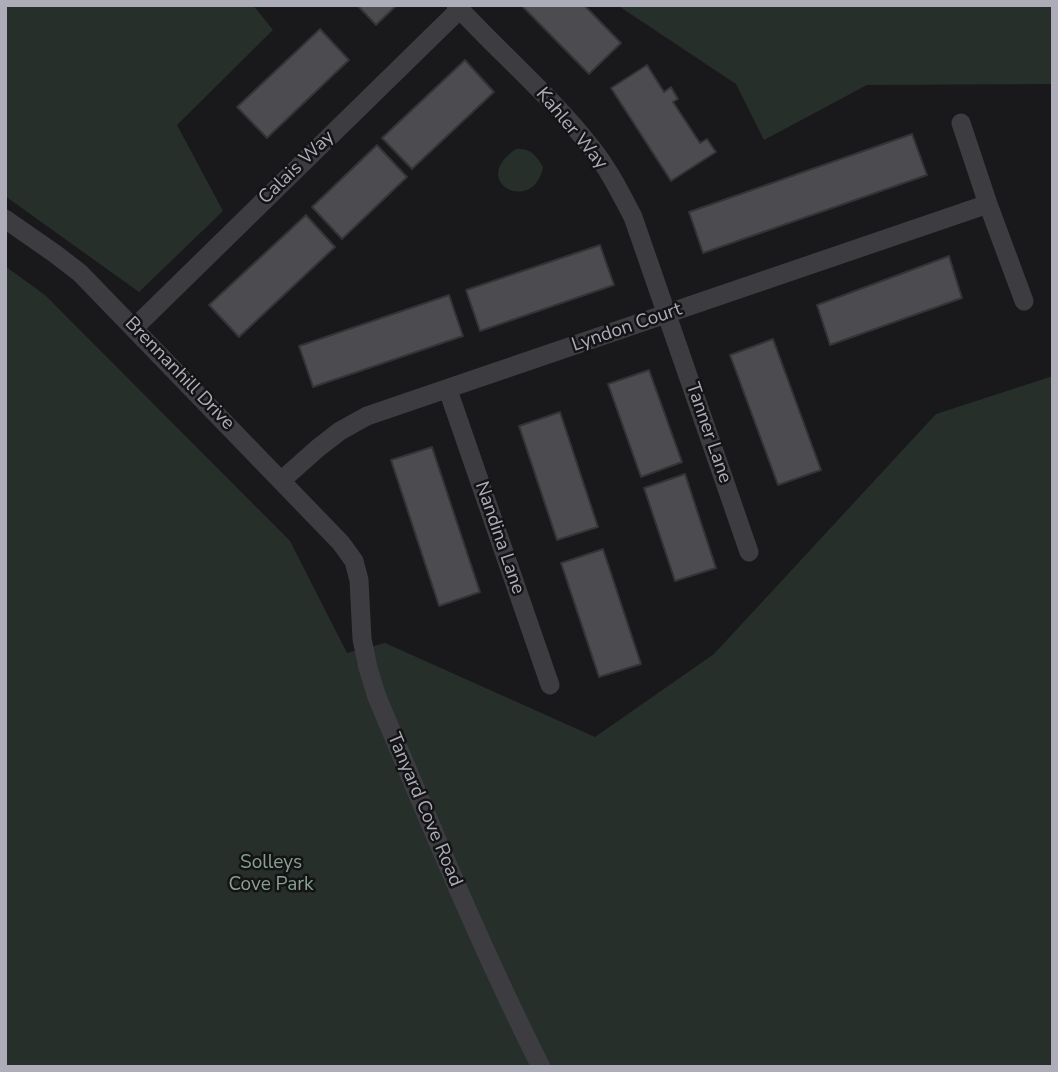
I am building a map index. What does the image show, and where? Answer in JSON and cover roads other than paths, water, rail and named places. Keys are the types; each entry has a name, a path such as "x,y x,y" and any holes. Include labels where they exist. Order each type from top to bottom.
{"street":[{"name":"Kahler Way","path":"458,7 567,119 592,148 616,183 633,216 666,314"},
{"name":"Calais Way","path":"134,328 458,7"},
{"path":"961,123 1024,301"},
{"name":"Lyndon Court","path":"282,480 340,431 367,416 988,204"},
{"name":"Brennanhill Drive","path":"5,219 80,273 341,543"},
{"name":"Tanner Lane","path":"666,314 749,552"},
{"name":"Nandina Lane","path":"448,390 550,685"},
{"name":"Tanyard Cove Road","path":"341,543 354,561 359,580 362,639 377,697 461,897 541,1067"}],"park label":[{"name":"Solleys Cove Park","path":"271,874"}]}
